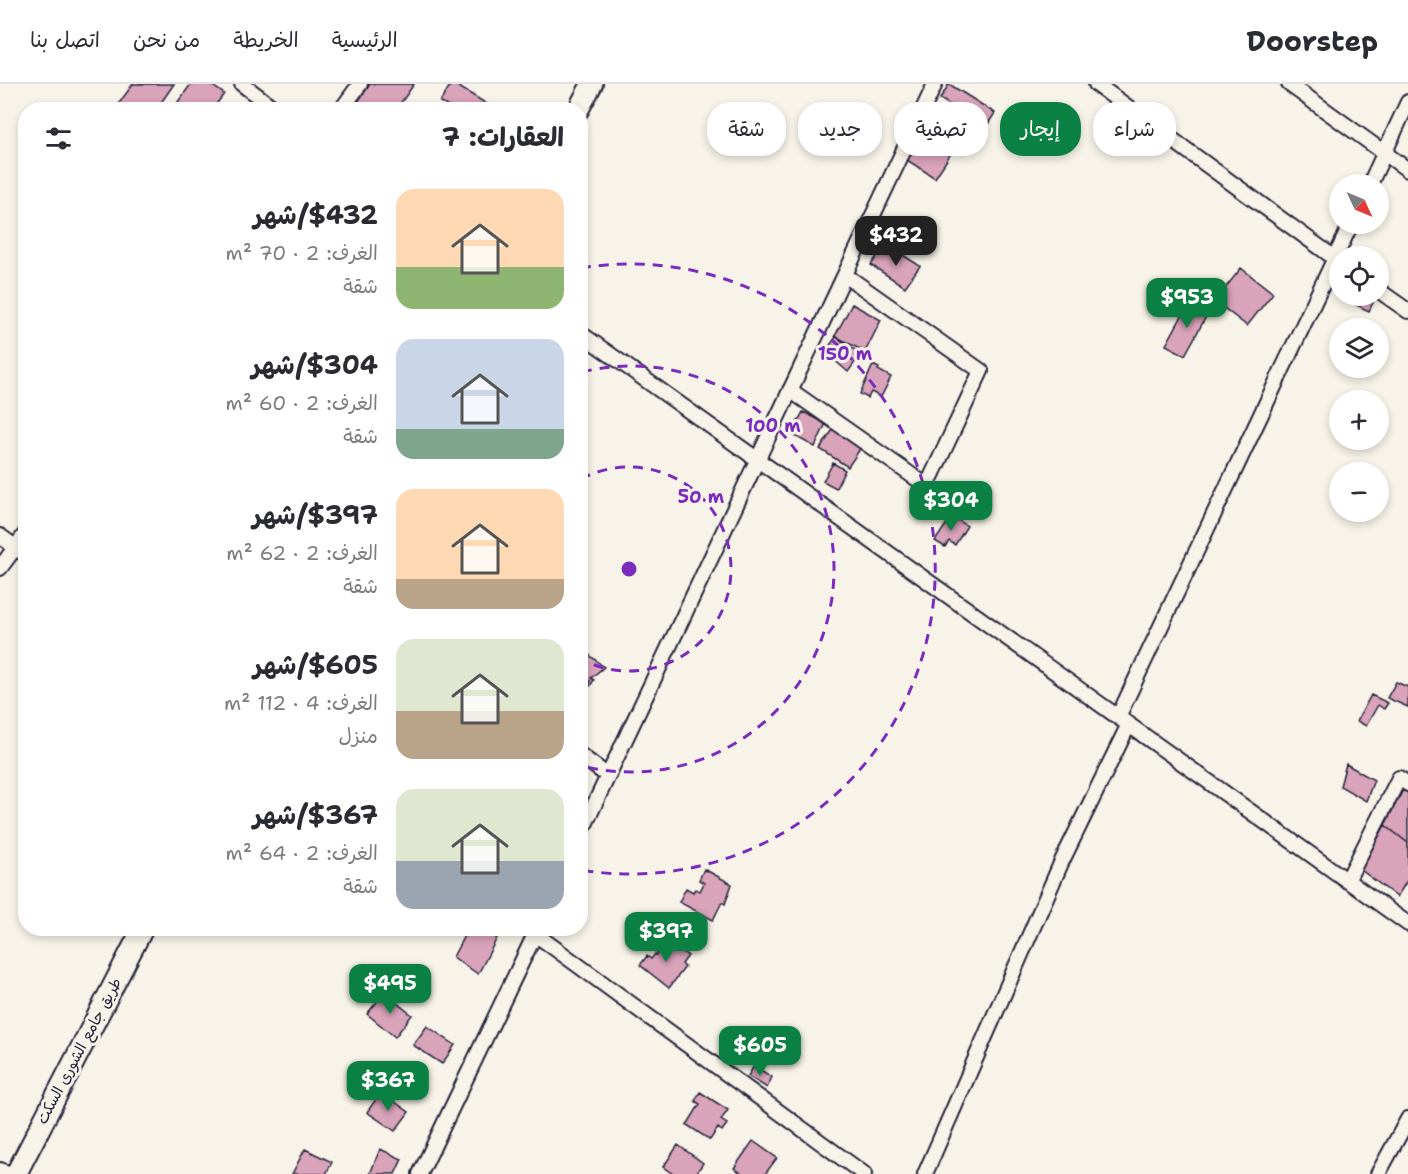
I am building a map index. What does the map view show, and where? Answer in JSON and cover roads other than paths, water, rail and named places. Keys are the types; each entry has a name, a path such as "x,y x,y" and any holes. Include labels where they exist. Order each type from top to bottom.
{"main road":[{"path":"582,102 592,84"},
{"name":"طريق جامع الشورى السكت","path":"15,1174 139,936"}],"street":[{"path":"242,84 266,102"},
{"path":"347,102 360,84"},
{"path":"588,818 935,84"},
{"path":"1096,84 1329,254"},
{"path":"1290,84 1408,170"},
{"path":"1375,174 1408,102"},
{"path":"790,390 927,486 981,371 844,275"},
{"path":"925,1174 1124,720 1329,277"},
{"path":"1389,298 1408,311"},
{"path":"588,339 1408,924"},
{"path":"0,536 18,550"},
{"path":"0,568 18,553"},
{"path":"588,761 608,776"},
{"path":"1347,880 1399,778 1408,784"},
{"path":"420,1174 530,936"},
{"path":"541,936 864,1174"},
{"path":"1378,1174 1408,1119"}]}
